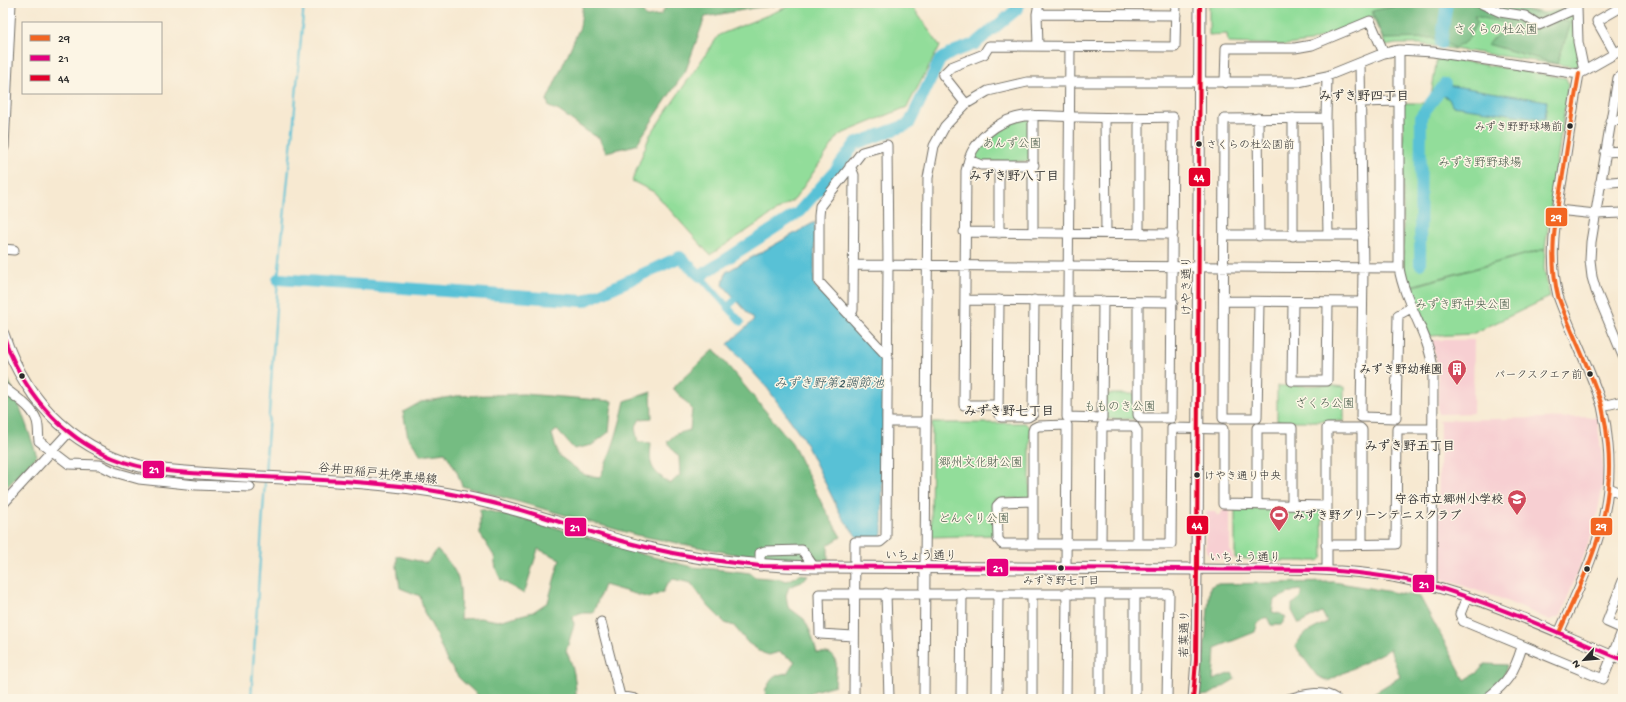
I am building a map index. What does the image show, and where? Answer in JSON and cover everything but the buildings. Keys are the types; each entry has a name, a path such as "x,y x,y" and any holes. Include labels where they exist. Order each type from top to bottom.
{"main road":[{"path":"3,147 10,3"},
{"name":"けやき通り","path":"1197,570 1200,3"},
{"name":"谷井田稲戸井停車場線","path":"3,334 13,361 27,386 48,413 69,432 98,450 124,462 154,469 197,473 412,488 471,498 518,509 644,547 706,560 760,566 809,567"},
{"name":"いちょう通り","path":"809,567 1197,570"}],"street":[{"path":"1038,46 1037,14 1039,3"},
{"path":"966,104 943,75 951,67 984,54 989,46 1175,47 1176,3"},
{"path":"1480,3 1500,12 1525,16 1539,25 1577,8 1581,72 1557,210 1552,258 1554,283 1565,315 1591,375 1602,406 1609,456 1609,488 1604,522 1597,543 1559,633"},
{"path":"924,699 928,178 934,146 945,126 966,104 988,91 1027,82 1298,82 1327,76 1384,53 1399,50 1433,52 1581,72 1619,51 1597,21 1623,6"},
{"path":"1037,14 1176,15"},
{"path":"1225,83 1226,48 1295,48 1312,45 1370,21 1384,53"},
{"path":"1070,47 1071,117 1067,418 1102,418 1103,302"},
{"path":"1399,50 1399,268 1403,289 1432,358 1432,586"},
{"path":"1360,63 1363,235 1361,417 1396,418 1398,315 1411,308"},
{"path":"1327,76 1326,118 1328,235"},
{"path":"1623,76 1618,78 1610,121 1591,242 1590,260 1592,277 1596,291 1623,356"},
{"path":"1360,102 1400,101"},
{"path":"1033,115 1033,233"},
{"path":"998,405 964,405 964,232 966,170 972,151 994,128 1008,120 1033,115 1105,118 1173,117 1173,302 1171,418 1141,418 1138,414 1138,302"},
{"path":"1105,118 1106,233"},
{"path":"1139,118 1140,234"},
{"path":"1258,118 1259,236"},
{"path":"1293,118 1293,236"},
{"path":"1260,302 1257,418 1223,418 1224,119 1326,118"},
{"path":"1610,121 1623,120"},
{"path":"854,699 855,542 880,542 886,537 888,357 887,145 862,152 820,206 819,282 888,357"},
{"path":"1605,152 1623,150"},
{"path":"969,160 981,165 1034,165"},
{"path":"999,165 999,233"},
{"path":"850,166 854,176 853,310 850,316"},
{"path":"1600,183 1623,181"},
{"path":"1557,210 1596,214 1623,213"},
{"path":"964,232 1173,234"},
{"path":"1224,235 1363,235"},
{"path":"3,249 14,250"},
{"path":"853,265 927,267 1399,268"},
{"path":"965,300 1173,302"},
{"path":"999,300 998,413 1002,417 1028,417 1033,414 1034,300"},
{"path":"1224,301 1362,302"},
{"path":"1293,302 1292,381 1327,381 1328,302"},
{"path":"3,387 27,406 36,421 39,441 69,464 100,465 114,472 139,479 250,487"},
{"path":"1602,406 1623,401"},
{"path":"887,422 926,422"},
{"path":"1033,543 1032,502 1034,428 1038,426 1067,426 1066,569"},
{"path":"1101,544 1102,426 1134,426 1137,431 1137,544"},
{"path":"1032,502 1001,502 997,506 998,539 1002,544 1171,544 1172,428 1197,428 1223,429 1223,504 1326,506"},
{"path":"1257,504 1257,428 1292,428 1292,505"},
{"path":"1327,570 1327,428 1360,428 1362,430 1362,544"},
{"path":"1326,545 1396,544 1397,429 1433,429"},
{"path":"3,504 69,432"},
{"path":"1609,488 1623,494"},
{"path":"760,566 760,553 765,551 802,550 809,567"},
{"name":"いちょう通り","path":"1197,570 1327,570 1360,572 1393,577 1432,586 1467,597 1623,660"},
{"name":"若葉通り","path":"1193,699 1196,660 1197,570"},
{"path":"1467,597 1460,614 1463,621 1522,647 1603,679 1623,629 1607,622 1623,581"},
{"path":"854,636 820,634 819,594 855,592 1169,594 1167,699"},
{"path":"886,593 889,699"},
{"path":"960,699 962,593"},
{"path":"1066,699 1067,593"},
{"path":"996,699 998,594"},
{"path":"1032,594 1032,699"},
{"path":"1100,594 1100,699"},
{"path":"1135,594 1135,699"},
{"path":"601,622 620,696 635,699"},
{"path":"1486,699 1501,688 1514,670 1522,647"},
{"path":"1288,699 1304,695 1324,693 1336,699"}],"shaded area":[{"path":"1431,340 1474,340 1473,413 1438,414 1438,377 1436,358"},
{"name":"守谷市立郷州小学校","path":"1597,417 1603,466 1603,485 1595,526 1561,616 1550,620 1499,598 1440,578 1437,574 1440,422 1438,420"},
{"path":"1224,509 1230,509 1230,551 1234,559 1213,559 1206,551 1206,512 1215,512 1217,515 1220,515"}],"green space":[{"path":"583,3 637,3 646,17 661,15 668,3 775,3 774,6 705,17 686,70 636,145 606,152 599,138 559,111 549,107 547,100 580,27"},
{"path":"797,3 910,3 940,46 907,107 839,135 795,199 710,255 654,192 632,181 650,135 719,35"},
{"name":"さくらの杜公園","path":"1209,3 1501,3 1517,8 1545,13 1576,6 1580,65 1575,67 1420,44 1396,44 1386,46 1372,16 1310,42 1286,45 1228,43 1227,34 1209,35"},
{"path":"1395,3 1501,3 1571,23 1557,64 1487,44 1510,24 1474,16 1477,22 1467,41 1455,48 1434,38 1383,39 1372,11 1396,6"},
{"name":"みずき野野球場","path":"1437,57 1566,78 1568,84 1545,249 1407,287 1403,254 1403,103 1430,103"},
{"name":"あんず公園","path":"1029,118 1031,161 981,162 973,159 984,142 995,131 1002,127"},
{"name":"みずき野中央公園","path":"1545,249 1544,268 1550,297 1472,334 1429,336 1407,288"},
{"path":"714,349 792,443 822,504 841,537 828,545 828,560 765,560 636,535 462,486 457,472 445,452 421,455 408,437 403,412 421,402 456,396 524,394 612,401 609,432 592,445 574,449 557,430 552,434 558,455 585,475 600,477 615,440 625,401 651,392 652,418 640,419 635,428 638,442 651,443 650,458 655,471 670,484 680,475 679,457 667,442 676,434 690,430 692,409 673,388"},
{"path":"3,369 26,423 37,456 3,491"},
{"name":"ざくろ公園","path":"1328,385 1344,387 1344,421 1277,421 1277,386"},
{"name":"もものき公園","path":"1105,394 1135,394 1135,419 1105,419"},
{"name":"郷州文化財公園","path":"932,423 1025,423 1030,428 1030,496 1027,498 994,499 995,535 931,537"},
{"name":"みずき野グリーンテニスクラブ","path":"1235,508 1322,508 1323,557 1319,561 1275,561 1235,558"},
{"path":"480,509 540,523 645,555 692,567 750,573 755,577 787,581 800,574 808,575 802,582 789,587 786,595 788,607 804,619 811,633 817,653 830,654 834,657 836,662 835,685 814,691 801,699 768,699 765,691 771,681 775,676 787,673 795,661 779,652 769,655 763,653 748,643 734,626 725,623 708,606 691,583 673,579 667,584 663,592 649,598 604,585 593,613 579,613 573,617 574,625 566,651 574,674 576,699 481,698 459,678 446,659 433,628 424,612 420,596 400,588 397,567 397,556 427,563 437,550 452,566 459,581 460,619 480,618 498,621 533,612 548,602 560,559 538,549 524,594 501,580 496,569 494,556 480,534"},
{"path":"1334,582 1420,597 1465,680 1478,672 1485,664 1507,665 1504,676 1499,685 1484,699 1364,699 1400,677 1390,649 1328,681 1317,676 1295,646 1304,634 1327,622 1322,612 1299,624 1292,611 1292,604 1296,602 1301,595 1301,590 1294,591 1274,600 1272,612 1281,614 1286,618 1281,625 1271,625 1267,617 1258,623 1255,632 1215,648 1213,680 1232,673 1235,679 1209,695 1200,696 1210,587 1215,584"}],"water":[{"path":"1447,85 1547,101 1545,119 1452,106 1449,99 1440,94"},
{"name":"みずき野第2調節池","path":"815,222 814,285 884,362 882,534 879,538 857,537 842,517 803,438 768,389 728,344 754,320 723,285 726,272"}],"waterway":[{"path":"265,474 278,279 304,3"},
{"path":"278,279 584,301 680,257 700,276 798,213 836,170 855,144 909,124 940,60 953,52 975,44 1016,10 1020,3"},
{"path":"1441,43 1447,3"},
{"path":"1420,264 1421,116 1445,84"},
{"path":"700,276 741,322"},
{"path":"727,307 736,299"},
{"path":"251,699 265,481"}],"transit line":[{"name":"44","path":"1193,699 1196,660 1197,569 1200,3"},
{"name":"29","path":"1559,633 1589,565 1597,542 1603,520 1609,471 1607,435 1602,406 1558,296 1555,281 1553,250 1554,235 1579,74"},
{"name":"21","path":"3,334 20,373 31,392 59,424 94,449 113,458 141,467 184,473 350,482 423,489 517,509 612,539 645,547 731,563 760,566 1327,570 1367,574 1433,586 1481,602 1529,620 1623,660"}],"place":[{"name":"みずき野野球場前","path":"1570,126"},
{"name":"さくらの杜公園前","path":"1199,144"},
{"name":"パークスクエア前","path":"1590,374"},
{"name":"みずき野幼稚園","path":"1457,386"},
{"name":"けやき通り中央","path":"1197,475"},
{"name":"守谷市立郷州小学校","path":"1517,516"},
{"name":"みずき野グリーンテニスクラブ","path":"1279,532"},
{"name":"みずき野七丁目","path":"1061,568"}],"district":[{"name":"みずき野四丁目","path":"1364,95"},
{"name":"みずき野八丁目","path":"1014,175"},
{"name":"みずき野七丁目","path":"1009,410"},
{"name":"みずき野五丁目","path":"1410,445"}],"park label":[{"name":"どんぐり公園","path":"974,518"}]}
